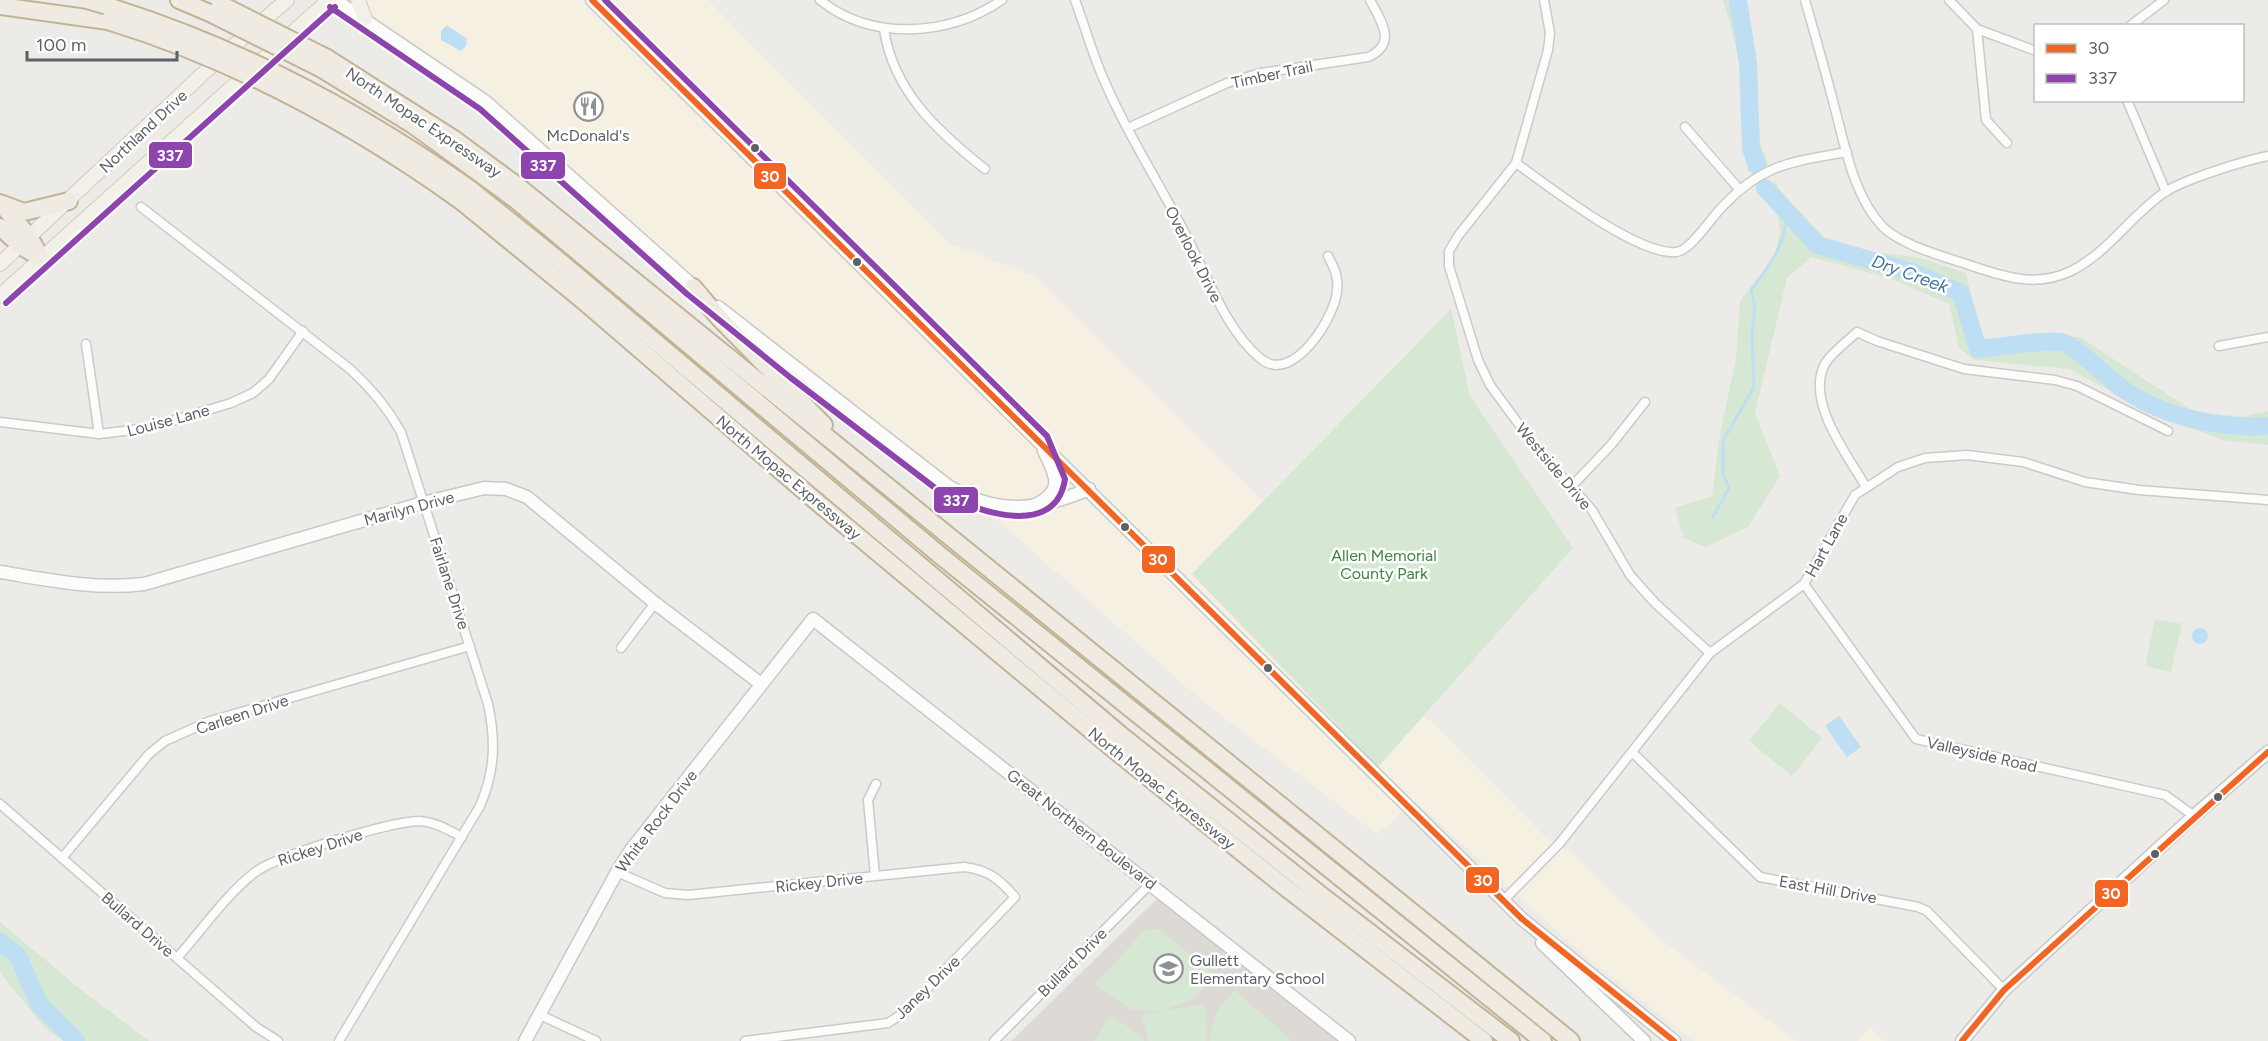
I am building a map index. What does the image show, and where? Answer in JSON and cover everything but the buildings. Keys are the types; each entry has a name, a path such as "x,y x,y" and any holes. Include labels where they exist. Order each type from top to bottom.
{"highway":[{"name":"North Mopac Expressway","path":"42,0 193,50 278,89 465,195 581,299 817,502 1199,819 1484,1041"},
{"path":"87,0 198,38 291,80 379,129 465,195 556,258 1121,735 1321,895 1511,1041"},
{"name":"North Mopac Expressway","path":"179,0 214,6 408,107 519,187 1571,1041"},
{"path":"0,6 108,21"},
{"path":"323,63 516,200 941,556 1543,1041"},
{"path":"0,203 24,212 69,201"},
{"path":"0,203 25,242 41,258"},
{"path":"0,227 25,242"},
{"path":"693,287 720,319 855,459"},
{"path":"869,494 998,592 1028,601"},
{"path":"836,495 951,612"},
{"path":"1438,1005 1493,1041"}],"main road":[{"name":"Northland Drive","path":"0,264 223,55 287,0"},
{"name":"Northland Drive","path":"0,296 329,0"},
{"path":"358,0 365,19"}],"street":[{"path":"335,0 447,74 513,124 693,287 796,371 948,486 985,503 1009,507 1050,505 1089,489"},
{"path":"592,0 1089,489 1503,901 1522,919 1674,1041"},
{"path":"820,0 851,17 884,29 908,30 954,22 988,10 1002,0"},
{"name":"Overlook Drive","path":"1075,0 1101,74 1189,241 1216,298 1261,359 1276,365 1291,361 1322,330 1333,311 1337,290 1337,272 1328,256"},
{"name":"Timber Trail","path":"1128,128 1227,83 1261,74 1368,57 1380,52 1385,44 1382,23 1370,0"},
{"path":"1544,0 1550,33 1548,50 1516,164 1605,225 1659,250 1677,252 1689,245 1739,189 1760,174 1786,163 1847,152"},
{"path":"1805,0 1847,152 1860,190 1884,228 1904,241 1962,262 2010,278 2052,280 2091,258 2166,192 2246,160 2268,156"},
{"path":"1949,0 1977,29 2034,50"},
{"path":"2133,24 2164,0"},
{"path":"884,29 888,51 898,77 923,113 949,140 984,169"},
{"path":"1977,29 1986,120 2007,143"},
{"path":"2128,102 2166,192"},
{"path":"1685,127 1739,189"},
{"name":"Westside Drive","path":"1516,164 1458,236 1449,251 1449,266 1478,360 1490,385 1537,449 1602,525 1630,575 1655,603 1710,653"},
{"name":"Fairlane Drive","path":"141,207 358,375 388,410 401,432 470,646 494,732 494,758 490,783 462,837 339,1041"},
{"name":"Louise Lane","path":"0,422 99,434 150,428 231,403 253,393 269,379 303,331"},
{"path":"1866,487 1824,414 1821,397 1825,364 1857,332 1877,341 1964,369 2055,380 2077,386 2168,431"},
{"path":"2219,346 2268,337"},
{"path":"86,344 99,434"},
{"path":"1571,487 1611,445 1645,402"},
{"path":"1030,507 1048,497 1056,483 1055,472 1040,442"},
{"name":"Hart Lane","path":"1503,901 1559,844 1710,653 1804,584 1855,495 1898,467 1925,458 1966,455 2023,462 2085,482 2139,490 2268,500"},
{"name":"Marilyn Drive","path":"0,572 83,586 116,587 144,584 423,503 484,488 506,489 527,497 655,603 761,684"},
{"name":"Valleyside Road","path":"1804,584 1916,739 2165,795 2194,816"},
{"path":"621,648 655,603"},
{"name":"White Rock Drive","path":"525,1041 616,872 813,619"},
{"name":"Great Northern Boulevard","path":"813,619 1349,1041"},
{"name":"Carleen Drive","path":"62,858 149,754 165,741 210,722 470,646"},
{"name":"East Hill Drive","path":"1632,752 1760,877 1918,907 1927,911 2004,990"},
{"path":"1962,1041 2004,990 2194,816 2268,752"},
{"path":"875,876 867,800 876,784"},
{"name":"Bullard Drive","path":"0,804 256,1027 278,1041"},
{"name":"Rickey Drive","path":"177,958 237,888 256,871 276,860 403,822 438,825 462,837"},
{"name":"Rickey Drive","path":"616,872 665,893 688,895 964,867 982,869 998,877 1016,897"},
{"name":"Bullard Drive","path":"994,1041 1151,883"},
{"name":"Janey Drive","path":"745,1041 888,1023 905,1012 1016,897"},
{"path":"1522,919 1548,950 1644,1041"},
{"path":"538,1014 596,1041"}],"shaded area":[{"path":"349,0 708,0 949,243 1036,277 1263,501 1192,575 1378,767 1424,715 1546,838 1573,854 1658,937 1796,1041 1694,1041 1577,949 1415,801 1377,834 1205,703 990,514 737,316 478,86"},
{"name":"Gullett Elementary School","path":"1159,897 1345,1041 1011,1041"},
{"path":"1871,1028 1884,1041 1858,1041"}],"green space":[{"path":"1723,0 1744,0 1757,86 1755,131 1769,165 1748,172 1743,88 1734,37"},
{"path":"1776,181 1778,188 1826,239 1866,251 1921,258 1966,273 1981,339 2027,340 2080,337 2193,411 2242,417 2268,411 2268,445 2223,440 2159,417 2069,369 1974,360 1959,347 1949,304 1889,278 1811,257 1787,278 1755,413 1780,476 1748,527 1706,547 1684,538 1675,508 1712,496 1720,434 1736,359 1740,301 1775,255 1780,230 1778,213 1756,191"},
{"name":"Allen Memorial County Park","path":"1451,309 1470,396 1573,548 1378,767 1192,574"},
{"path":"2155,619 2182,624 2171,672 2145,666"},
{"path":"1780,703 1822,738 1792,776 1749,741"},
{"path":"0,922 80,989 149,1041 64,1041 46,1029 0,973"},
{"path":"1159,929 1216,976 1192,999 1162,1011 1205,1004 1207,1041 1148,1041 1142,1015 1160,1011 1130,1009 1095,984 1145,930"},
{"path":"1234,990 1290,1041 1209,1041 1217,1012"},
{"path":"1110,1015 1133,1030 1144,1041 1095,1041"}],"water":[{"path":"447,25 467,39 466,46 461,51 441,40 441,31"},
{"path":"2200,628 2206,630 2208,636 2206,642 2200,644 2194,642 2192,636 2194,630"},
{"path":"1839,716 1861,747 1847,757 1825,726"}],"waterway":[{"name":"Dry Creek","path":"1738,0 1748,63 1751,148 1757,166"},
{"name":"Dry Creek","path":"1765,188 1817,245 1915,273 1961,293 1978,349 2061,342 2074,349 2123,389 2156,407 2212,423 2268,426"},
{"path":"1713,517 1729,488 1723,473 1723,441 1754,387 1752,335 1755,306 1751,290 1776,254 1784,234 1787,211"},
{"path":"0,942 18,956 39,1004 76,1041"}],"transit line":[{"name":"30","path":"592,0 1522,919 1674,1041"},
{"name":"337","path":"330,7 480,109 687,294 791,378 943,494 976,508 1014,516 1032,515 1047,509 1059,498 1065,479 1047,436 605,0"},
{"name":"337","path":"6,303 335,7"},
{"name":"30","path":"1962,1041 2004,990 2268,752"}],"place":[{"name":"McDonald's","path":"588,107"},
{"name":"Gullett Elementary School","path":"1169,969"}]}
